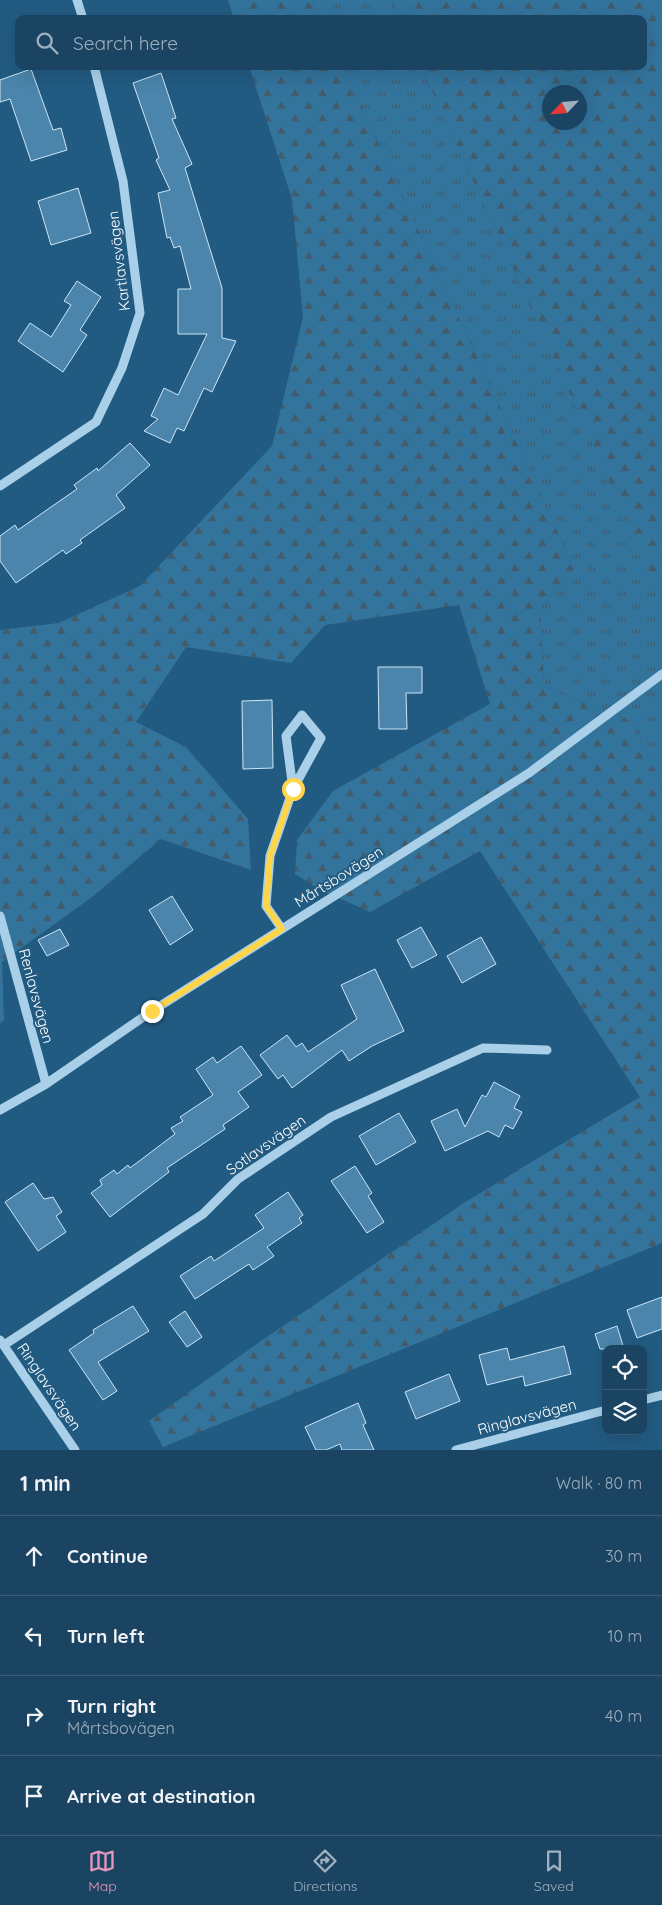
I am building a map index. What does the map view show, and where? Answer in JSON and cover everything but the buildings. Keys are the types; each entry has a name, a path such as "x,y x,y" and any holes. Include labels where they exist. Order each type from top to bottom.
{"street":[{"path":"77,0 82,15"},
{"name":"Kartlavsvägen","path":"0,486 96,422 122,368 140,313 123,181 95,70"},
{"name":"Mårtsbovägen","path":"0,1110 46,1084 152,1011 529,773 662,674"},
{"path":"282,929 266,906 270,856 293,789 321,738 302,715 286,736 293,789"},
{"name":"Renlavsvägen","path":"0,916 46,1084"},
{"name":"Sotlavsvägen","path":"2,1342 203,1214 238,1179 332,1117 483,1048 547,1050"},
{"name":"Ringlavsvägen","path":"2,1342 75,1450"},
{"path":"647,1399 662,1395"},
{"name":"Ringlavsvägen","path":"456,1450 602,1411"}],"green space":[{"path":"228,0 312,0 319,15 233,15"},
{"path":"312,0 391,0 397,15 319,15"},
{"path":"391,0 662,0 662,596 423,70 647,70 647,15 397,15"},
{"path":"250,70 345,70 574,568 540,610 544,687 633,722 662,789 662,1243 163,1447 149,1421 261,1341 467,1201 640,1097 480,851 370,912 319,889 295,874 297,840 333,791 490,704 459,605 325,625 291,663 186,647 136,722 186,747 248,819 251,870 161,839 92,897 2,962 4,1020 0,1023 0,630 59,623 140,586 272,446 303,317 292,199"},
{"path":"345,70 423,70 656,581 662,596 662,789 633,722 544,687 540,610 574,568"}],"route":[{"path":"152,1011 282,929 266,906 270,856 293,789"}]}
